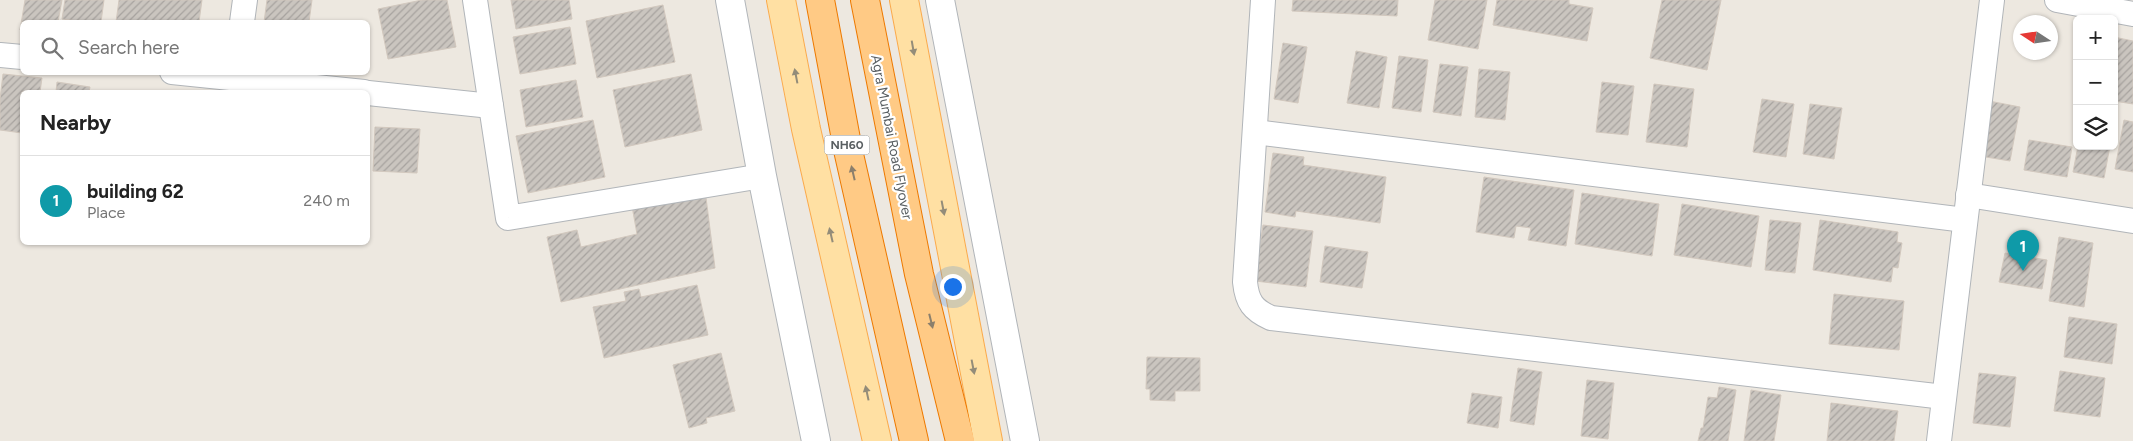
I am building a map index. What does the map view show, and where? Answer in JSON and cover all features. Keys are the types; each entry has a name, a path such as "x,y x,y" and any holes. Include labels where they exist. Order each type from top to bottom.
{"highway":[{"name":"NH60","path":"820,0 848,150 914,441"},
{"name":"Agra Mumbai Road Flyover","path":"865,0 919,274 960,441"}],"main road":[{"path":"781,0 806,129 877,441"},
{"path":"904,0 988,441"}],"street":[{"path":"242,20 244,0"},
{"path":"475,0 508,218 762,176"},
{"path":"730,0 762,176 816,441"},
{"path":"940,0 1025,441"},
{"path":"1263,0 1246,282 1247,297 1251,305 1259,313 1271,318 1944,397"},
{"path":"1939,441 1992,0"},
{"path":"2057,0 2133,14"},
{"path":"0,55 20,57"},
{"path":"221,75 343,90"},
{"path":"370,93 491,106"},
{"path":"1255,132 1965,220"},
{"path":"1968,195 2133,221"}],"building":[{"path":"25,0 62,0 58,20 22,20"},
{"path":"65,0 104,0 101,20 62,19"},
{"path":"119,0 202,0 199,20 116,20"},
{"path":"267,0 312,0 309,20 264,20"},
{"path":"422,0 447,0 456,47 388,59 378,9"},
{"path":"511,0 569,0 572,19 516,29"},
{"path":"1293,0 1398,0 1397,16 1292,11"},
{"path":"1435,0 1487,0 1478,49 1428,40"},
{"path":"1497,0 1569,0 1569,4 1593,8 1587,41 1493,25"},
{"path":"1662,0 1721,0 1707,70 1650,58"},
{"path":"663,5 675,62 597,78 586,21"},
{"path":"570,27 576,64 520,74 513,37"},
{"path":"2118,38 2133,41 2133,104 2118,102"},
{"path":"1283,43 1307,47 1298,103 1274,99"},
{"path":"1356,51 1387,57 1379,108 1347,103"},
{"path":"1399,56 1428,60 1421,112 1392,108"},
{"path":"1440,64 1468,67 1461,116 1433,112"},
{"path":"1479,69 1510,72 1505,120 1475,117"},
{"path":"3,74 42,78 40,90 20,90 20,133 0,130 0,99"},
{"path":"691,74 702,130 625,147 613,90"},
{"path":"576,80 583,117 526,127 520,90"},
{"path":"57,82 90,87 89,90 56,90"},
{"path":"1602,82 1634,86 1628,135 1596,132"},
{"path":"1654,84 1694,89 1687,147 1646,142"},
{"path":"1762,99 1794,104 1786,157 1753,152"},
{"path":"1989,101 2020,107 2010,161 1980,156"},
{"path":"1810,104 1842,108 1834,159 1803,154"},
{"path":"593,120 605,177 528,193 516,136"},
{"path":"2124,120 2133,122 2133,172 2115,169"},
{"path":"375,127 420,129 417,173 373,171"},
{"path":"2029,140 2072,147 2067,177 2024,170"},
{"path":"2077,150 2109,150 2104,178 2073,172"},
{"path":"1273,153 1304,157 1303,165 1386,177 1380,223 1296,211 1295,217 1265,212"},
{"path":"1484,177 1574,190 1566,246 1528,240 1531,228 1516,226 1514,238 1476,232"},
{"path":"704,182 715,268 561,302 547,237 577,230 581,247 637,234 630,195"},
{"path":"1582,193 1659,204 1652,256 1575,244"},
{"path":"1682,204 1759,216 1751,267 1674,255"},
{"path":"1770,220 1801,223 1795,273 1765,270"},
{"path":"1820,220 1898,232 1897,242 1902,243 1898,268 1893,267 1891,282 1813,270"},
{"path":"1263,225 1313,231 1306,287 1255,281"},
{"path":"2059,237 2093,243 2084,307 2049,301"},
{"path":"1325,246 1368,252 1362,288 1320,282"},
{"path":"2005,253 2047,260 2042,289 1999,282"},
{"path":"697,285 708,335 604,358 593,307 626,301 624,292 639,289 641,297"},
{"path":"1834,294 1904,301 1899,350 1829,344"},
{"path":"2069,317 2117,324 2112,364 2064,357"},
{"path":"721,353 735,411 706,418 707,423 689,428 673,365"},
{"path":"1147,357 1200,358 1200,391 1175,391 1175,401 1150,400 1150,389 1146,389"},
{"path":"1518,368 1542,372 1534,425 1510,421"},
{"path":"2060,371 2105,378 2100,417 2054,411"},
{"path":"1979,373 2016,377 2010,427 1973,423"},
{"path":"1587,380 1614,383 1608,439 1581,436"},
{"path":"1719,387 1736,390 1728,441 1698,441 1701,428 1703,428 1708,397 1717,398"},
{"path":"1751,390 1781,395 1774,441 1744,441"},
{"path":"1472,393 1502,397 1498,428 1467,423"},
{"path":"1831,403 1898,411 1894,441 1827,441"}],"place":[{"name":"building 62","path":"2023,271"}]}
